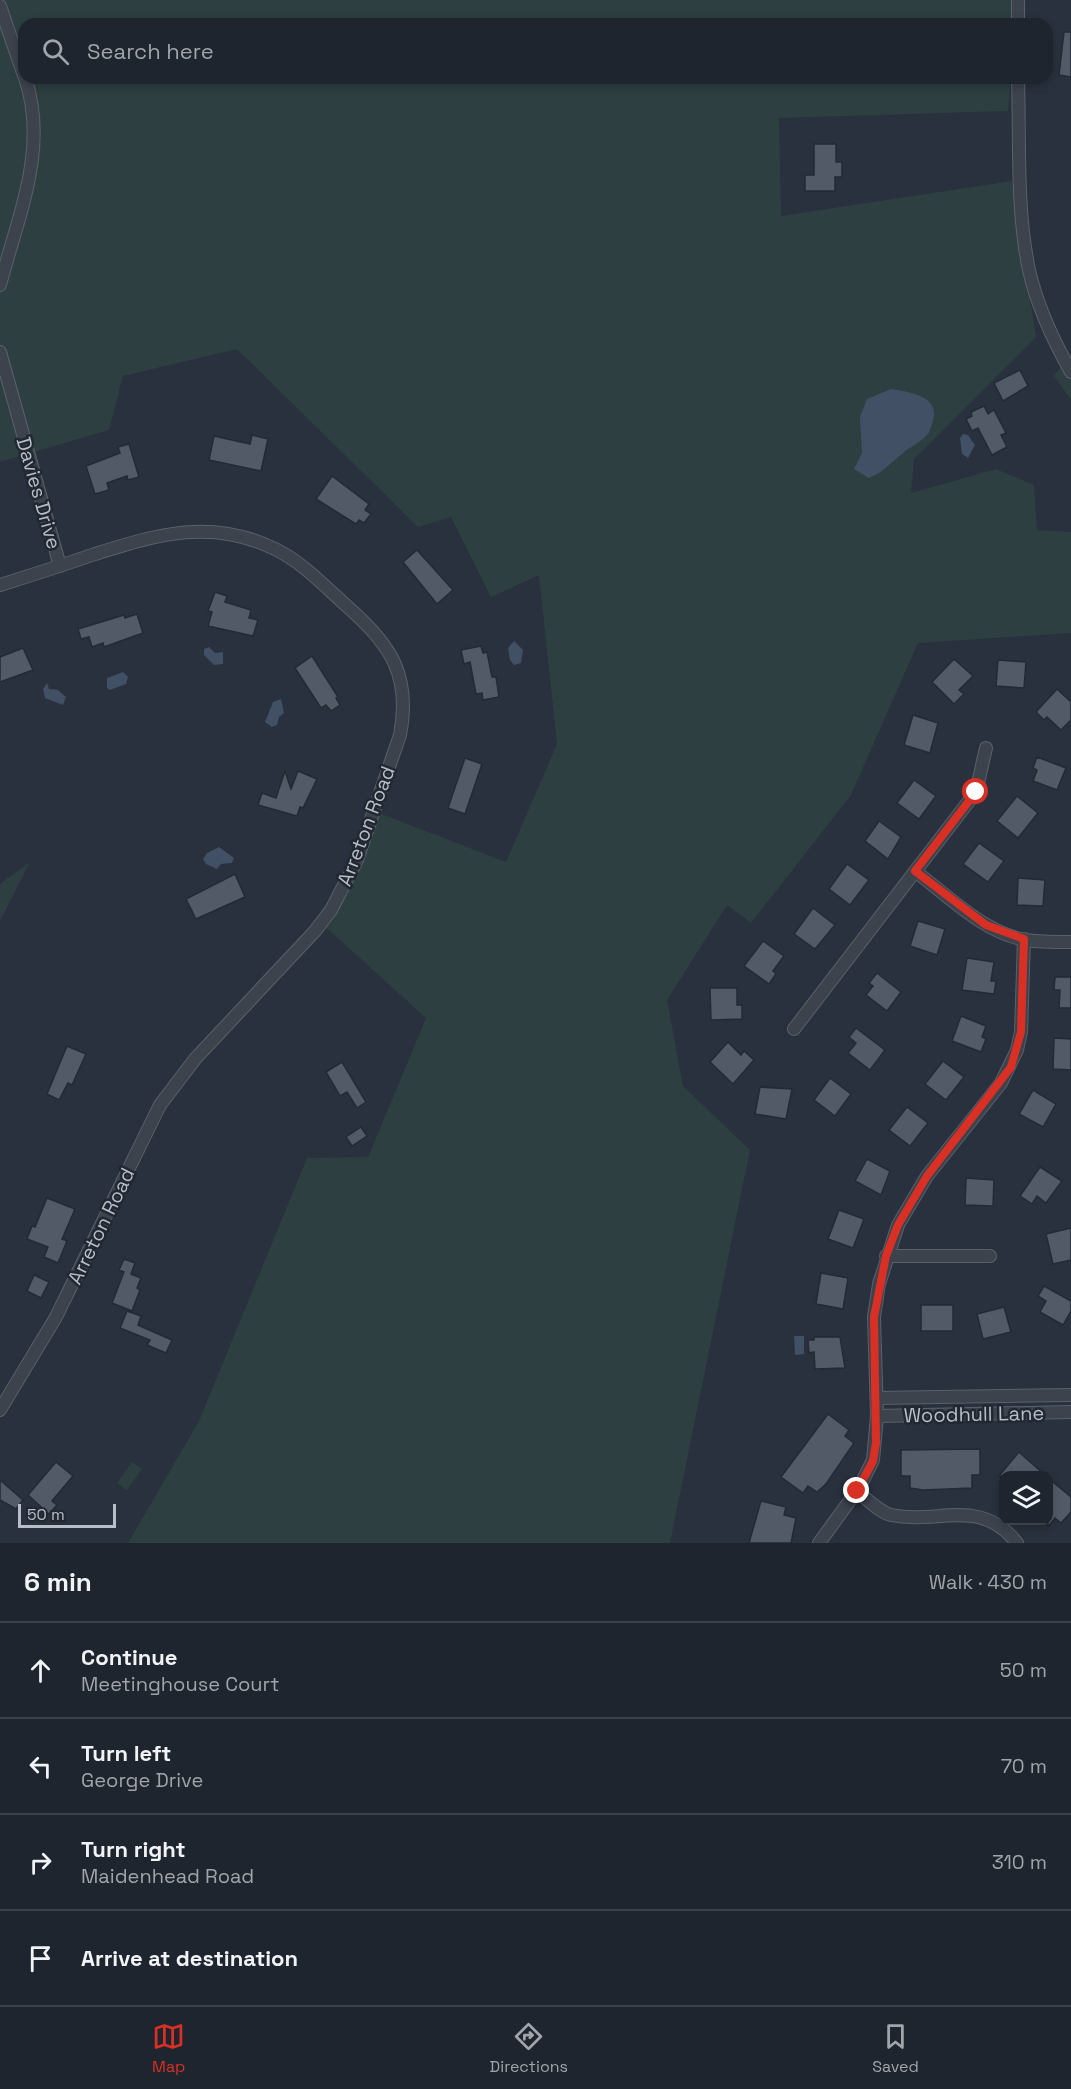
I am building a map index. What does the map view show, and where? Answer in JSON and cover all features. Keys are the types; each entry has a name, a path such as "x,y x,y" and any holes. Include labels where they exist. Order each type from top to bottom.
{"street":[{"path":"1018,0 1018,18"},
{"path":"0,6 18,59"},
{"path":"0,285 33,160 36,140 31,97 26,84"},
{"path":"1018,84 1024,235 1029,271 1045,319 1071,372"},
{"name":"Davies Drive","path":"0,352 60,566"},
{"name":"Arreton Road","path":"0,585 141,540 182,531 232,534 276,549 297,562 372,629 386,645 400,678 404,716 397,745 346,884 315,931 195,1059 160,1105 56,1317 0,1410"},
{"path":"794,1029 976,792 986,748"},
{"path":"915,871 986,925 1024,939 1071,942"},
{"path":"819,1543 857,1491 873,1461 877,1416 874,1317 886,1256 898,1225 916,1191 1011,1067 1021,1032 1024,939"},
{"path":"886,1256 990,1256"},
{"name":"Woodhull Lane","path":"877,1398 1071,1395"},
{"name":"Woodhull Lane","path":"877,1416 1071,1412"},
{"path":"857,1491 891,1515 959,1514 983,1518 998,1525 1017,1543"}],"shaded area":[{"path":"0,0 1019,0 1017,18 18,18 18,84 1010,84 1008,111 779,118 781,216 1012,181 1036,337 914,459 911,493 996,469 1034,485 1037,530 1071,532 1071,633 918,643 851,795 751,923 727,905 667,1000 683,1086 750,1150 670,1543 128,1543 199,1421 307,1158 368,1157 426,1018 321,923 374,811 506,862 557,744 539,575 491,597 451,517 418,527 237,349 123,376 109,430 0,462"},
{"path":"1071,354 1071,400 1054,376"},
{"path":"30,862 0,921 0,884"},
{"path":"132,1462 142,1469 127,1490 117,1483"}],"water":[{"path":"891,389 916,394 929,402 934,415 932,424 928,434 883,470 869,478 854,469 862,453 860,417 867,399"},
{"path":"963,434 968,435 975,445 968,458 962,454 960,438"},
{"path":"514,641 523,650 521,663 514,665 510,660 508,648"},
{"path":"209,647 215,653 223,652 223,664 214,665 204,655 204,649"},
{"path":"123,672 128,677 126,684 110,690 107,688 107,678"},
{"path":"47,683 49,689 58,690 66,697 63,705 45,698 43,689"},
{"path":"281,699 284,713 279,717 277,725 272,727 265,722 273,702"},
{"path":"219,847 234,858 232,863 221,864 217,869 206,864 203,859 207,853"},
{"path":"794,1336 804,1336 804,1354 795,1355"}],"building":[{"path":"1064,32 1071,32 1071,77 1059,75"},
{"path":"814,144 836,144 836,162 842,162 842,177 835,177 835,191 805,191 805,175 814,175"},
{"path":"1020,370 1028,386 1003,401 994,383"},
{"path":"984,406 988,414 994,410 1006,433 1001,435 1007,447 992,455 978,428 972,431 966,419 972,416 971,412"},
{"path":"252,435 268,439 261,471 209,460 214,436 250,444"},
{"path":"129,444 139,477 128,480 127,476 107,483 109,490 95,494 86,466 120,453 118,447"},
{"path":"332,476 369,504 365,510 371,514 364,523 359,520 356,524 316,499"},
{"path":"417,550 453,590 437,604 403,562"},
{"path":"215,592 227,596 225,602 251,610 249,618 258,620 253,636 208,626 212,612 208,611"},
{"path":"137,614 143,633 104,647 103,643 92,647 89,637 81,639 78,629 124,615 125,618"},
{"path":"481,646 483,653 487,652 492,677 496,677 499,697 483,700 482,693 476,694 470,662 464,664 461,650"},
{"path":"23,648 33,670 0,682 0,657"},
{"path":"312,656 338,697 336,698 340,705 331,711 326,705 321,708 295,668"},
{"path":"954,659 973,676 959,690 964,694 954,704 932,682"},
{"path":"998,660 1026,662 1024,688 996,686"},
{"path":"1057,689 1071,702 1071,720 1061,730 1047,717 1044,720 1036,712"},
{"path":"913,715 938,723 930,753 904,745"},
{"path":"1037,757 1066,768 1057,790 1033,781 1037,770 1033,768"},
{"path":"465,758 482,764 465,814 448,808"},
{"path":"285,771 291,789 298,771 317,779 297,816 258,805 262,793 276,798"},
{"path":"914,780 936,796 919,819 897,803"},
{"path":"1017,796 1038,813 1018,838 997,821"},
{"path":"879,821 901,837 888,859 865,841"},
{"path":"979,843 1004,861 988,882 963,864"},
{"path":"847,864 869,880 850,905 829,889"},
{"path":"235,874 245,897 196,919 186,899"},
{"path":"1018,878 1045,880 1043,906 1017,905"},
{"path":"813,908 835,925 815,949 794,934"},
{"path":"918,921 945,929 937,955 910,946"},
{"path":"763,941 784,956 773,971 776,974 769,984 744,966"},
{"path":"967,958 994,962 991,981 996,981 994,994 962,990"},
{"path":"877,973 901,992 887,1011 866,995 873,986 869,983"},
{"path":"1055,977 1071,977 1071,1008 1059,1008 1060,990 1054,990"},
{"path":"710,988 737,988 737,1005 742,1005 742,1019 711,1020"},
{"path":"961,1016 986,1026 982,1037 986,1039 981,1052 952,1041"},
{"path":"856,1028 885,1050 870,1070 848,1053 856,1043 849,1037"},
{"path":"1054,1038 1071,1039 1071,1070 1053,1069"},
{"path":"728,1042 741,1055 744,1051 754,1060 733,1084 710,1062"},
{"path":"67,1046 86,1054 72,1085 68,1083 59,1100 47,1094"},
{"path":"943,1061 964,1077 946,1100 925,1084"},
{"path":"342,1062 366,1102 357,1108 347,1092 340,1096 326,1072"},
{"path":"830,1078 851,1094 835,1116 814,1100"},
{"path":"760,1087 792,1089 786,1119 755,1114"},
{"path":"1033,1090 1056,1104 1043,1127 1019,1114"},
{"path":"907,1107 928,1123 910,1146 889,1130"},
{"path":"361,1127 367,1136 352,1146 346,1137"},
{"path":"867,1159 890,1171 881,1195 855,1181"},
{"path":"1040,1167 1062,1181 1046,1203 1037,1196 1032,1204 1020,1196"},
{"path":"966,1178 994,1180 993,1206 965,1205"},
{"path":"47,1198 75,1209 62,1239 67,1241 58,1263 44,1257 48,1247 27,1239 32,1226 35,1227"},
{"path":"839,1210 864,1219 853,1248 828,1239"},
{"path":"1071,1228 1071,1260 1053,1264 1046,1234"},
{"path":"124,1259 135,1263 131,1274 141,1278 137,1288 140,1290 132,1311 112,1303 124,1272 119,1270"},
{"path":"821,1273 848,1278 843,1309 816,1304"},
{"path":"34,1275 49,1282 41,1298 27,1291"},
{"path":"1044,1286 1071,1301 1071,1311 1063,1325 1040,1312 1046,1301 1038,1296"},
{"path":"921,1305 953,1305 953,1331 921,1331"},
{"path":"1004,1307 1011,1332 983,1339 977,1314"},
{"path":"127,1311 141,1316 138,1325 172,1340 166,1353 147,1345 150,1340 120,1328"},
{"path":"814,1337 840,1337 845,1368 815,1369 814,1352 809,1353 808,1340 814,1340"},
{"path":"828,1414 849,1430 845,1436 854,1443 826,1484 817,1492 808,1486 803,1493 781,1477"},
{"path":"980,1449 980,1475 972,1475 972,1488 923,1490 910,1488 910,1476 901,1476 901,1450"},
{"path":"1019,1452 1040,1471 1003,1471"},
{"path":"56,1462 73,1476 52,1501 57,1505 49,1514 28,1495"},
{"path":"0,1480 23,1500 16,1509 0,1500"},
{"path":"1053,1482 1071,1497 1071,1512 1061,1523 1055,1518 1053,1521"},
{"path":"761,1501 786,1507 784,1515 796,1518 791,1543 749,1543"}],"route":[{"path":"857,1491 873,1461 876,1443 874,1317 886,1256 911,1200 1011,1067 1021,1032 1024,939 1004,934 986,925 915,871 976,792"}]}
